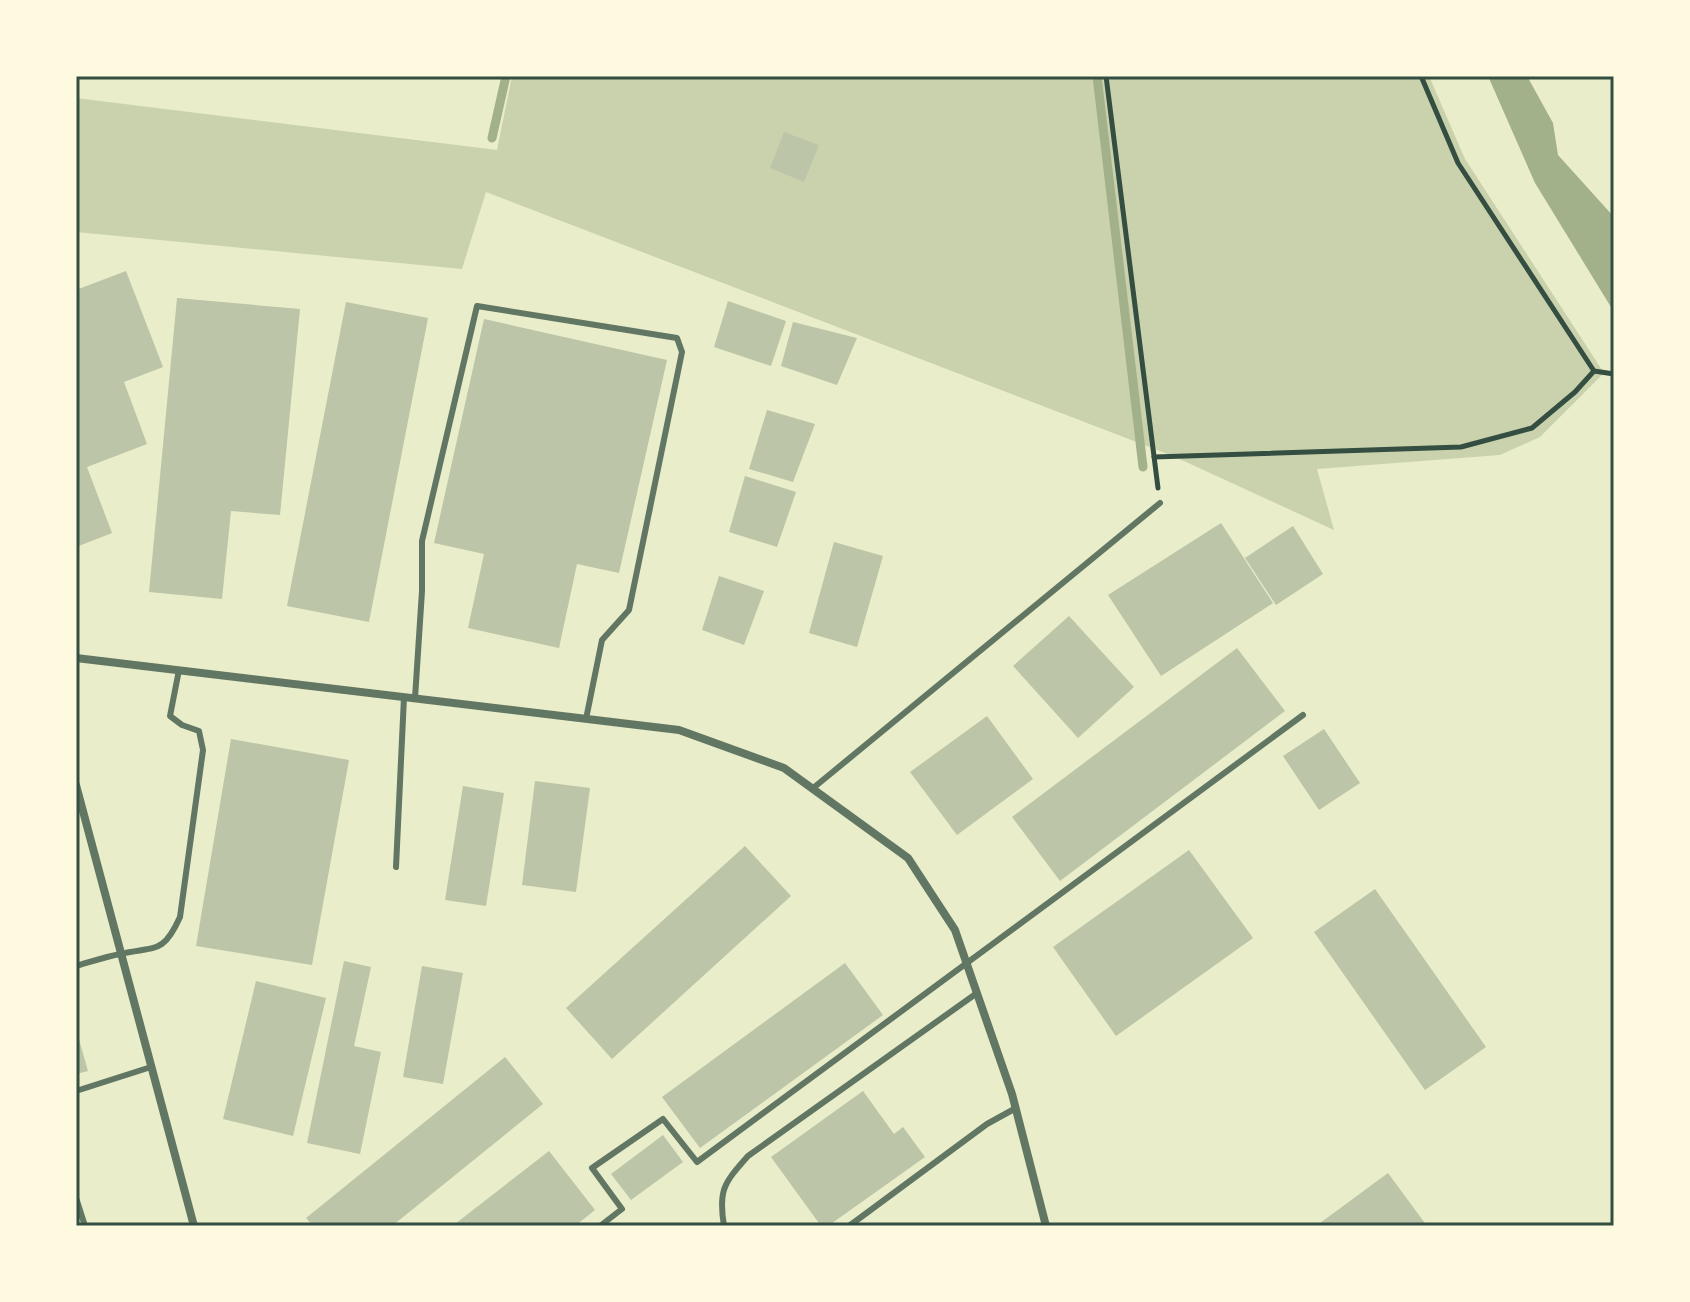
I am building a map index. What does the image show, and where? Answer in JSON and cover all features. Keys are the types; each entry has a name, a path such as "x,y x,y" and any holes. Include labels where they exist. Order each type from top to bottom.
{"street":[{"path":"76,658 679,730 784,768 908,858 955,930 1016,1108 1046,1226"},
{"path":"76,785 194,1226"}],"lane":[{"path":"415,698 422,541 477,306 677,338 682,352 629,610 602,640 586,719"},
{"path":"812,789 1160,503"},
{"path":"76,966 121,953 152,950 171,937 180,917 203,750 199,731 182,725 170,716 179,670"},
{"path":"396,867 404,697"},
{"path":"600,1226 622,1209 592,1168 626,1143 663,1119 697,1162 1303,715"},
{"path":"724,1226 720,1201 728,1178 748,1156 977,993"},
{"path":"76,1091 151,1067"},
{"path":"849,1226 987,1124 1016,1108"},
{"path":"76,1198 85,1226"}],"path":[{"path":"1106,76 1160,503"},
{"path":"1421,76 1458,163 1594,371 1614,374"},
{"path":"1154,457 1461,447 1532,428 1575,392 1594,371"}],"shaded area":[{"path":"512,76 1429,76 1465,159 1604,373 1540,437 1500,455 1317,469 1334,530 1173,456 486,192 462,269 76,232 76,98 497,150"},
{"path":"1488,76 1527,76 1553,123 1558,155 1614,217 1614,312 1535,183"}],"building":[{"path":"784,132 819,145 804,182 770,168"},
{"path":"126,271 163,367 124,382 147,444 87,467 112,533 76,547 76,290"},
{"path":"177,298 300,309 280,515 231,511 222,599 149,592"},
{"path":"728,301 786,321 771,366 714,347"},
{"path":"346,302 428,318 369,622 287,606"},
{"path":"484,319 667,360 619,573 577,564 559,648 468,628 484,554 434,543"},
{"path":"793,322 857,338 837,385 781,366"},
{"path":"767,410 815,424 793,482 749,469"},
{"path":"745,476 796,492 777,547 729,532"},
{"path":"1221,523 1273,603 1161,676 1108,595"},
{"path":"1293,526 1323,574 1276,605 1245,558"},
{"path":"834,542 883,556 857,647 809,633"},
{"path":"719,576 764,591 744,645 702,630"},
{"path":"1069,616 1134,687 1078,738 1013,666"},
{"path":"1237,648 1285,711 1060,881 1012,817"},
{"path":"987,716 1033,779 957,835 910,772"},
{"path":"1324,729 1360,783 1319,810 1283,756"},
{"path":"231,739 349,760 312,965 196,946"},
{"path":"535,781 590,788 576,892 522,885"},
{"path":"463,786 504,793 486,906 445,900"},
{"path":"745,846 791,896 612,1059 566,1008"},
{"path":"1189,850 1253,938 1116,1036 1053,947"},
{"path":"1375,889 1486,1047 1425,1090 1314,932"},
{"path":"344,961 371,967 354,1046 381,1052 360,1154 307,1143"},
{"path":"845,963 883,1015 700,1148 662,1097"},
{"path":"422,966 463,973 443,1084 403,1077"},
{"path":"256,981 326,998 293,1136 223,1119"},
{"path":"76,1029 88,1071 76,1074"},
{"path":"505,1057 543,1104 392,1226 313,1226 306,1218"},
{"path":"863,1091 894,1134 903,1127 925,1157 828,1226 821,1226 771,1157"},
{"path":"663,1135 683,1162 631,1200 611,1174"},
{"path":"549,1151 595,1210 575,1226 455,1224"},
{"path":"1388,1173 1427,1226 1316,1226"}],"waterway":[{"path":"492,138 506,76"},
{"path":"1097,76 1143,467"}]}
